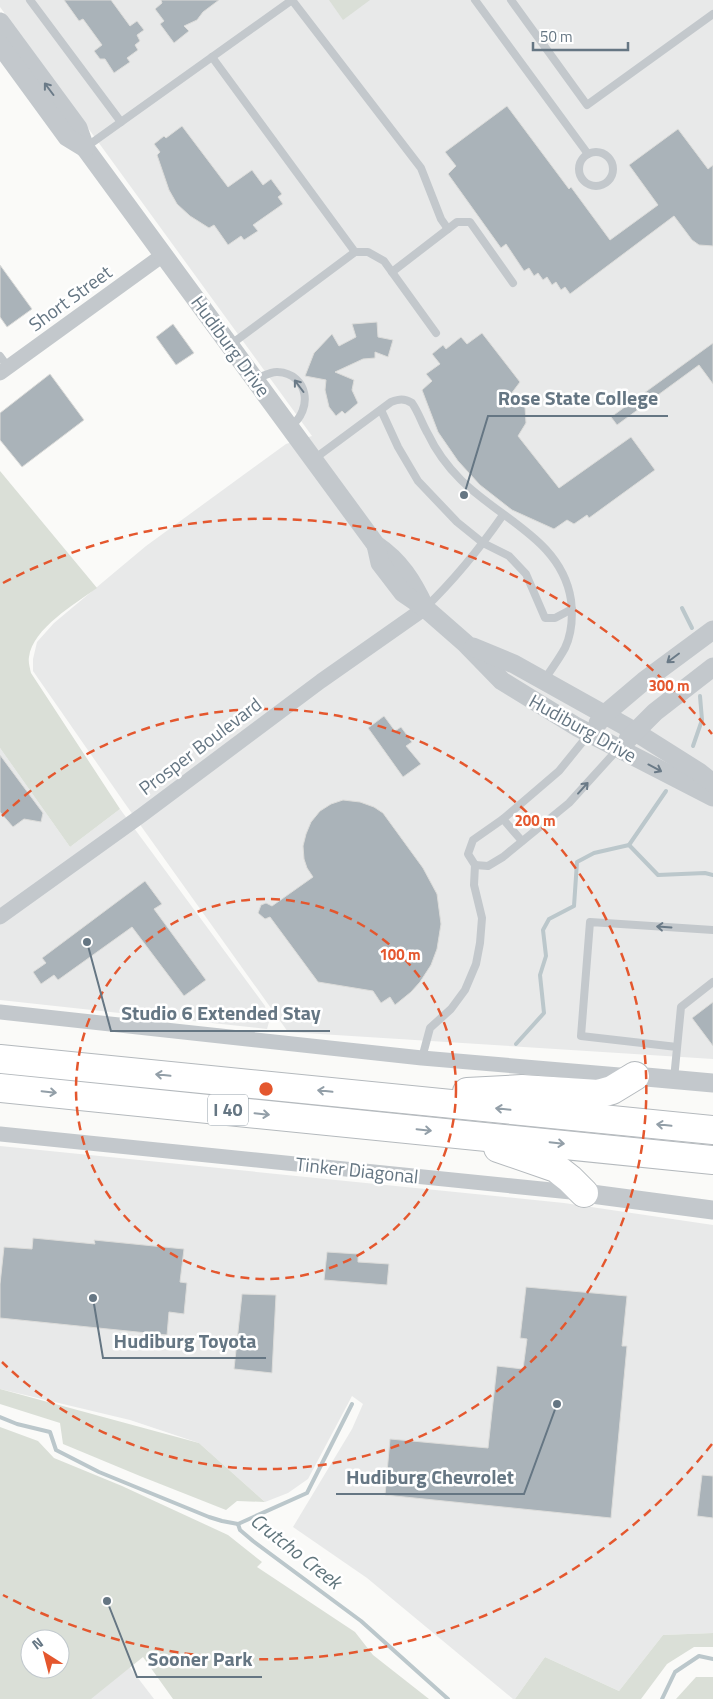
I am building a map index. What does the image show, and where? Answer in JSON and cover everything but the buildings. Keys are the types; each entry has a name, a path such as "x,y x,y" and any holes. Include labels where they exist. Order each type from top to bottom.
{"highway":[{"name":"I 40","path":"0,1059 713,1130"},
{"path":"373,1096 522,1089 598,1094 612,1090 635,1076"},
{"name":"I 40","path":"0,1088 713,1160"},
{"path":"456,1133 556,1168 570,1178 584,1193"}],"street":[{"name":"Hudiburg Drive","path":"0,22 78,128 85,148 376,545 380,563 403,593 425,608 502,681 589,734 713,797"},
{"name":"Hudiburg Drive","path":"0,45 67,137 85,148"},
{"name":"Short Street","path":"3,366 163,255"},
{"name":"Prosper Boulevard","path":"0,917 321,681 425,608"},
{"path":"589,734 605,714 668,662 713,630"},
{"name":"Hudiburg Drive","path":"465,644 514,664 605,714 699,772 713,783"},
{"path":"618,749 634,731 684,688 713,667"},
{"path":"0,1012 422,1058 713,1083"},
{"name":"Tinker Diagonal","path":"0,1134 584,1193 713,1210"}],"lane":[{"path":"30,0 121,122"},
{"path":"85,148 292,0 421,168 441,219 448,229"},
{"path":"475,0 588,154"},
{"path":"511,0 587,105 713,14"},
{"path":"212,57 355,252"},
{"path":"593,152 604,154 612,162 612,173 606,182 595,185 586,182 582,178 580,173 581,162 588,154 593,152"},
{"path":"392,272 457,222 470,222 513,283"},
{"path":"230,345 355,252 368,252 384,261 436,333"},
{"path":"255,379 276,371 289,375 298,382 305,393 306,402 302,416 290,427"},
{"path":"314,459 398,399 406,399 412,403 437,452 448,466 462,481 538,542 555,560 566,580 572,609 570,636 564,649 543,681"},
{"path":"381,410 398,447 418,480 457,522 483,543 509,556 526,574 545,618 555,618 572,609"},
{"path":"425,608 483,543 503,514"},
{"path":"422,1058 430,1028 451,1009 465,990 476,964 482,918 474,885 475,865 468,854 472,840 503,819 558,771 589,734"},
{"path":"475,865 488,866 522,842 569,803 618,749"},
{"path":"503,819 522,842"},
{"path":"677,1047 581,1036 590,922 713,930"},
{"path":"674,1079 681,1007 713,982"}],"shaded area":[{"path":"0,0 713,0 713,1059 288,1032 33,671 33,659 37,642 54,623 146,546 286,444 312,436 0,7"},
{"path":"329,0 370,0 343,20"},
{"path":"0,471 97,588 67,609 46,627 32,646 29,659 31,673 120,809 70,847 0,748"},
{"path":"0,748 70,847 120,809 265,1006 269,1022 267,1029 0,1000"},
{"path":"0,1146 564,1203 713,1225 713,1633 663,1635 619,1691 545,1657 515,1699 513,1699 367,1578 293,1527 352,1429 363,1404 352,1396 308,1479 288,1493 265,1502 199,1443 130,1420 0,1389"},
{"path":"0,1389 199,1443 265,1502 237,1501 226,1510 63,1444 60,1423 0,1404"},
{"path":"0,1427 38,1441 54,1458 122,1486 228,1535 262,1562 257,1567 355,1632 373,1655 429,1699 173,1699 143,1657 91,1699 0,1699"},
{"path":"713,1633 713,1647 694,1647 667,1664 641,1699 515,1699 545,1657 619,1691 663,1635"},
{"path":"128,1665 154,1699 82,1699"},
{"path":"696,1677 713,1677 713,1699 676,1699"}],"waterway":[{"path":"682,608 692,628"},
{"path":"693,746 702,720 700,696"},
{"path":"629,845 666,791"},
{"path":"516,1044 544,1013 540,975 546,956 543,930 549,919 574,906 577,862 594,853 629,845 658,875 705,873 713,875"},
{"path":"238,1524 307,1493 352,1404"},
{"name":"Crutcho Creek","path":"0,1417 17,1424 50,1432 56,1450 99,1472 209,1517 238,1524"},
{"name":"Crutcho Creek","path":"238,1524 240,1530 253,1541 361,1621 448,1699"},
{"path":"662,1699 675,1672 699,1656 713,1659"}],"place":[{"name":"Rose State College","path":"464,495"},
{"name":"Studio 6 Extended Stay","path":"87,942"},
{"name":"Hudiburg Toyota","path":"93,1298"},
{"name":"Hudiburg Chevrolet","path":"557,1404"},
{"name":"Sooner Park","path":"107,1601"}]}
